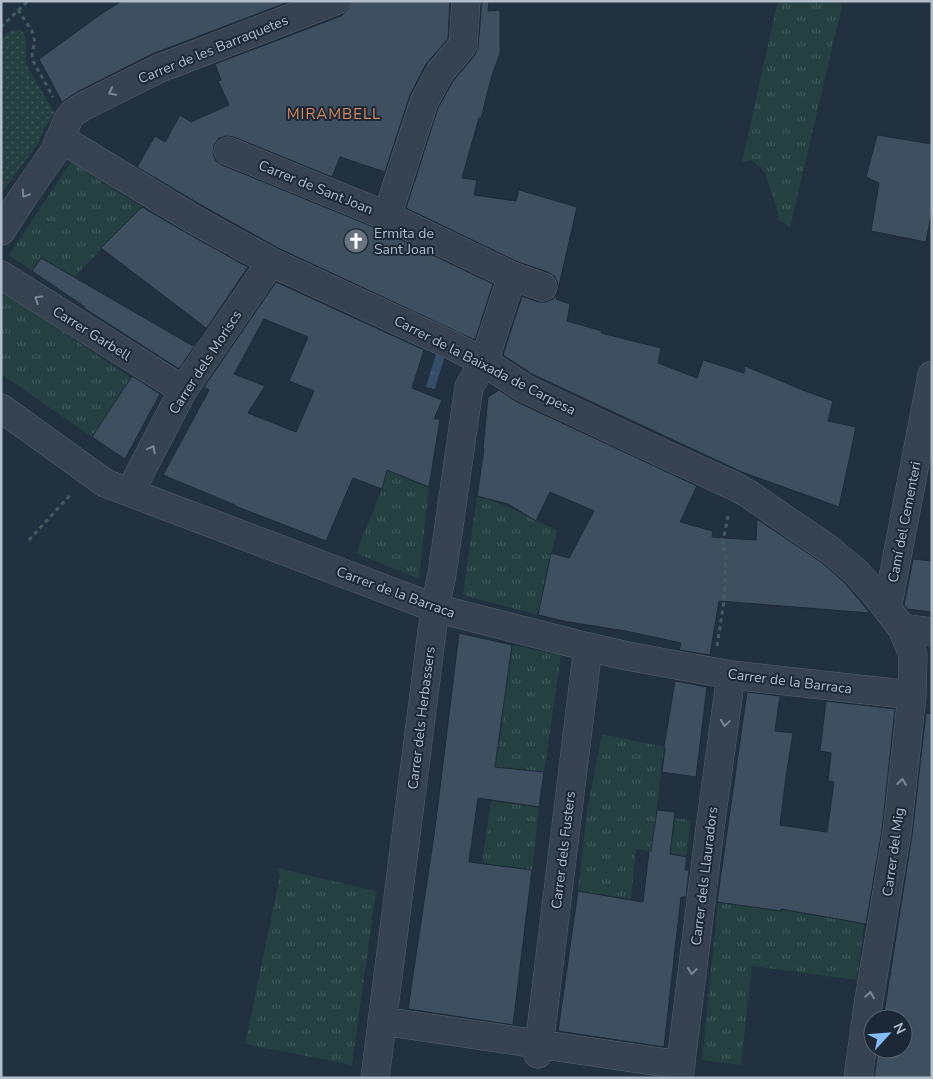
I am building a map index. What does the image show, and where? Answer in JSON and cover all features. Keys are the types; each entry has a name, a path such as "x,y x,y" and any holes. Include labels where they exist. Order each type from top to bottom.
{"street":[{"name":"Carrer de les Barraquetes","path":"60,138 73,113 158,69 335,1"},
{"path":"387,216 424,102 440,72 463,44 466,1"},
{"path":"1,231 60,138"},
{"name":"Carrer de la Baixada de Carpesa","path":"60,138 193,219 271,262 453,346 484,362 524,388 734,486 830,550 855,571 888,610"},
{"name":"Carrer de Sant Joan","path":"228,151 387,216 512,276 543,287"},
{"name":"Carrer dels Moriscs","path":"130,492 183,390 271,262"},
{"name":"Carrer Garbell","path":"1,276 183,390"},
{"name":"Carrer dels Herbassers","path":"375,1078 435,608 449,529 469,387 484,362 512,276"},
{"name":"Camí del Cementeri","path":"888,610 932,375"},
{"name":"Carrer de la Barraca","path":"1,408 105,483 435,608 588,648 731,675 912,695"},
{"path":"888,610 932,632"},
{"name":"Carrer del Mig","path":"858,1078 897,832 912,695 913,655 888,610"},
{"name":"Carrer dels Fusters","path":"539,1049 588,648"},
{"name":"Carrer dels Llauradors","path":"680,1071 731,675"},
{"path":"382,1021 539,1049 680,1071"}],"path":[{"path":"1,27 28,1"},
{"path":"18,10 32,31 35,42 32,53 33,61 57,105 60,138"},
{"path":"29,540 81,482 92,474"},
{"path":"717,648 724,601 726,555 722,545 730,506"}],"green space":[{"path":"778,1 843,1 790,228 778,219 778,212 765,173 752,160 742,162"},
{"path":"22,30 26,38 26,64 55,114 44,129 39,142 1,194 1,39 8,32"},
{"path":"71,162 142,207 61,291 9,255"},
{"path":"1,290 131,378 92,437 1,374"},
{"path":"387,470 429,487 419,579 356,553 382,489"},
{"path":"477,496 507,507 557,530 538,615 463,595"},
{"path":"512,645 561,655 544,772 495,767"},
{"path":"602,734 664,747 656,816 691,820 686,857 636,849 631,899 578,891 587,811"},
{"path":"491,801 539,807 532,870 482,863"},
{"path":"277,868 376,891 352,1065 245,1044 280,876"},
{"path":"718,902 794,911 864,923 857,980 752,966 741,1065 702,1060"}],"water":[{"path":"436,354 444,358 435,389 426,387"}],"building":[{"path":"122,1 291,1 152,54 77,92 62,102 39,59"},
{"path":"350,1 450,1 448,39 426,64 410,95 385,172 340,157 332,177 234,137 226,136 219,138 214,145 213,154 216,161 222,165 381,230 493,284 475,340 278,248 137,167 155,136 165,142 180,115 191,122 229,105 218,81 221,80 215,64 341,16 347,10"},
{"path":"482,1 489,1 488,11 500,10 500,54 462,178 477,180 474,195 516,201 519,190 577,207 558,290 555,277 548,272 518,262 406,208 438,108 453,81 475,55 478,47"},
{"path":"877,135 932,144 932,210 926,242 871,231 879,183 866,177"},
{"path":"142,207 248,267 179,369 84,308 32,271 41,258 193,346 206,328 101,248"},
{"path":"276,282 424,350 412,388 442,400 434,419 440,419 429,487 387,470 382,489 353,478 326,541 235,506 163,475 209,390 204,387","holes":["264,319 308,337 289,381 314,391 296,432 248,413 265,386 234,374"]},
{"path":"557,293 556,299 570,304 567,321 602,331 601,333 661,348 658,363 697,378 703,360 744,373 745,366 833,401 828,421 856,427 839,507 742,472 532,374 503,355 522,296 538,302 546,302 553,299"},
{"path":"132,376 160,394 125,459 92,437"},
{"path":"499,390 517,402 697,486 680,522 713,531 712,537 756,540 757,519 821,562 844,582 870,613 719,601 710,655 679,650 681,643 538,615 551,553 569,558 594,511 550,492 536,521 508,504 477,496 484,449 488,397"},
{"path":"913,559 932,561 932,612 907,609 904,605"},
{"path":"459,633 512,645 495,767 544,772 539,807 478,798 469,862 532,870 513,1025 408,1009 435,828"},
{"path":"675,681 707,687 696,777 662,772 664,747"},
{"path":"747,692 780,696 775,731 793,733 780,825 827,832 834,782 828,781 831,753 820,751 826,701 895,709 882,830 866,924 781,909 781,911 717,902"},
{"path":"926,713 932,714 931,1078 874,1078 877,1059 913,1059 913,1009 885,1009 912,835"},
{"path":"657,810 675,812 670,854 687,857 685,870 689,870 686,897 681,897 664,1047 558,1031 578,891 643,902 649,851 651,851"}],"place":[{"name":"Ermita de Sant Joan","path":"356,241"}],"district":[{"name":"MIRAMBELL","path":"334,114"}]}
